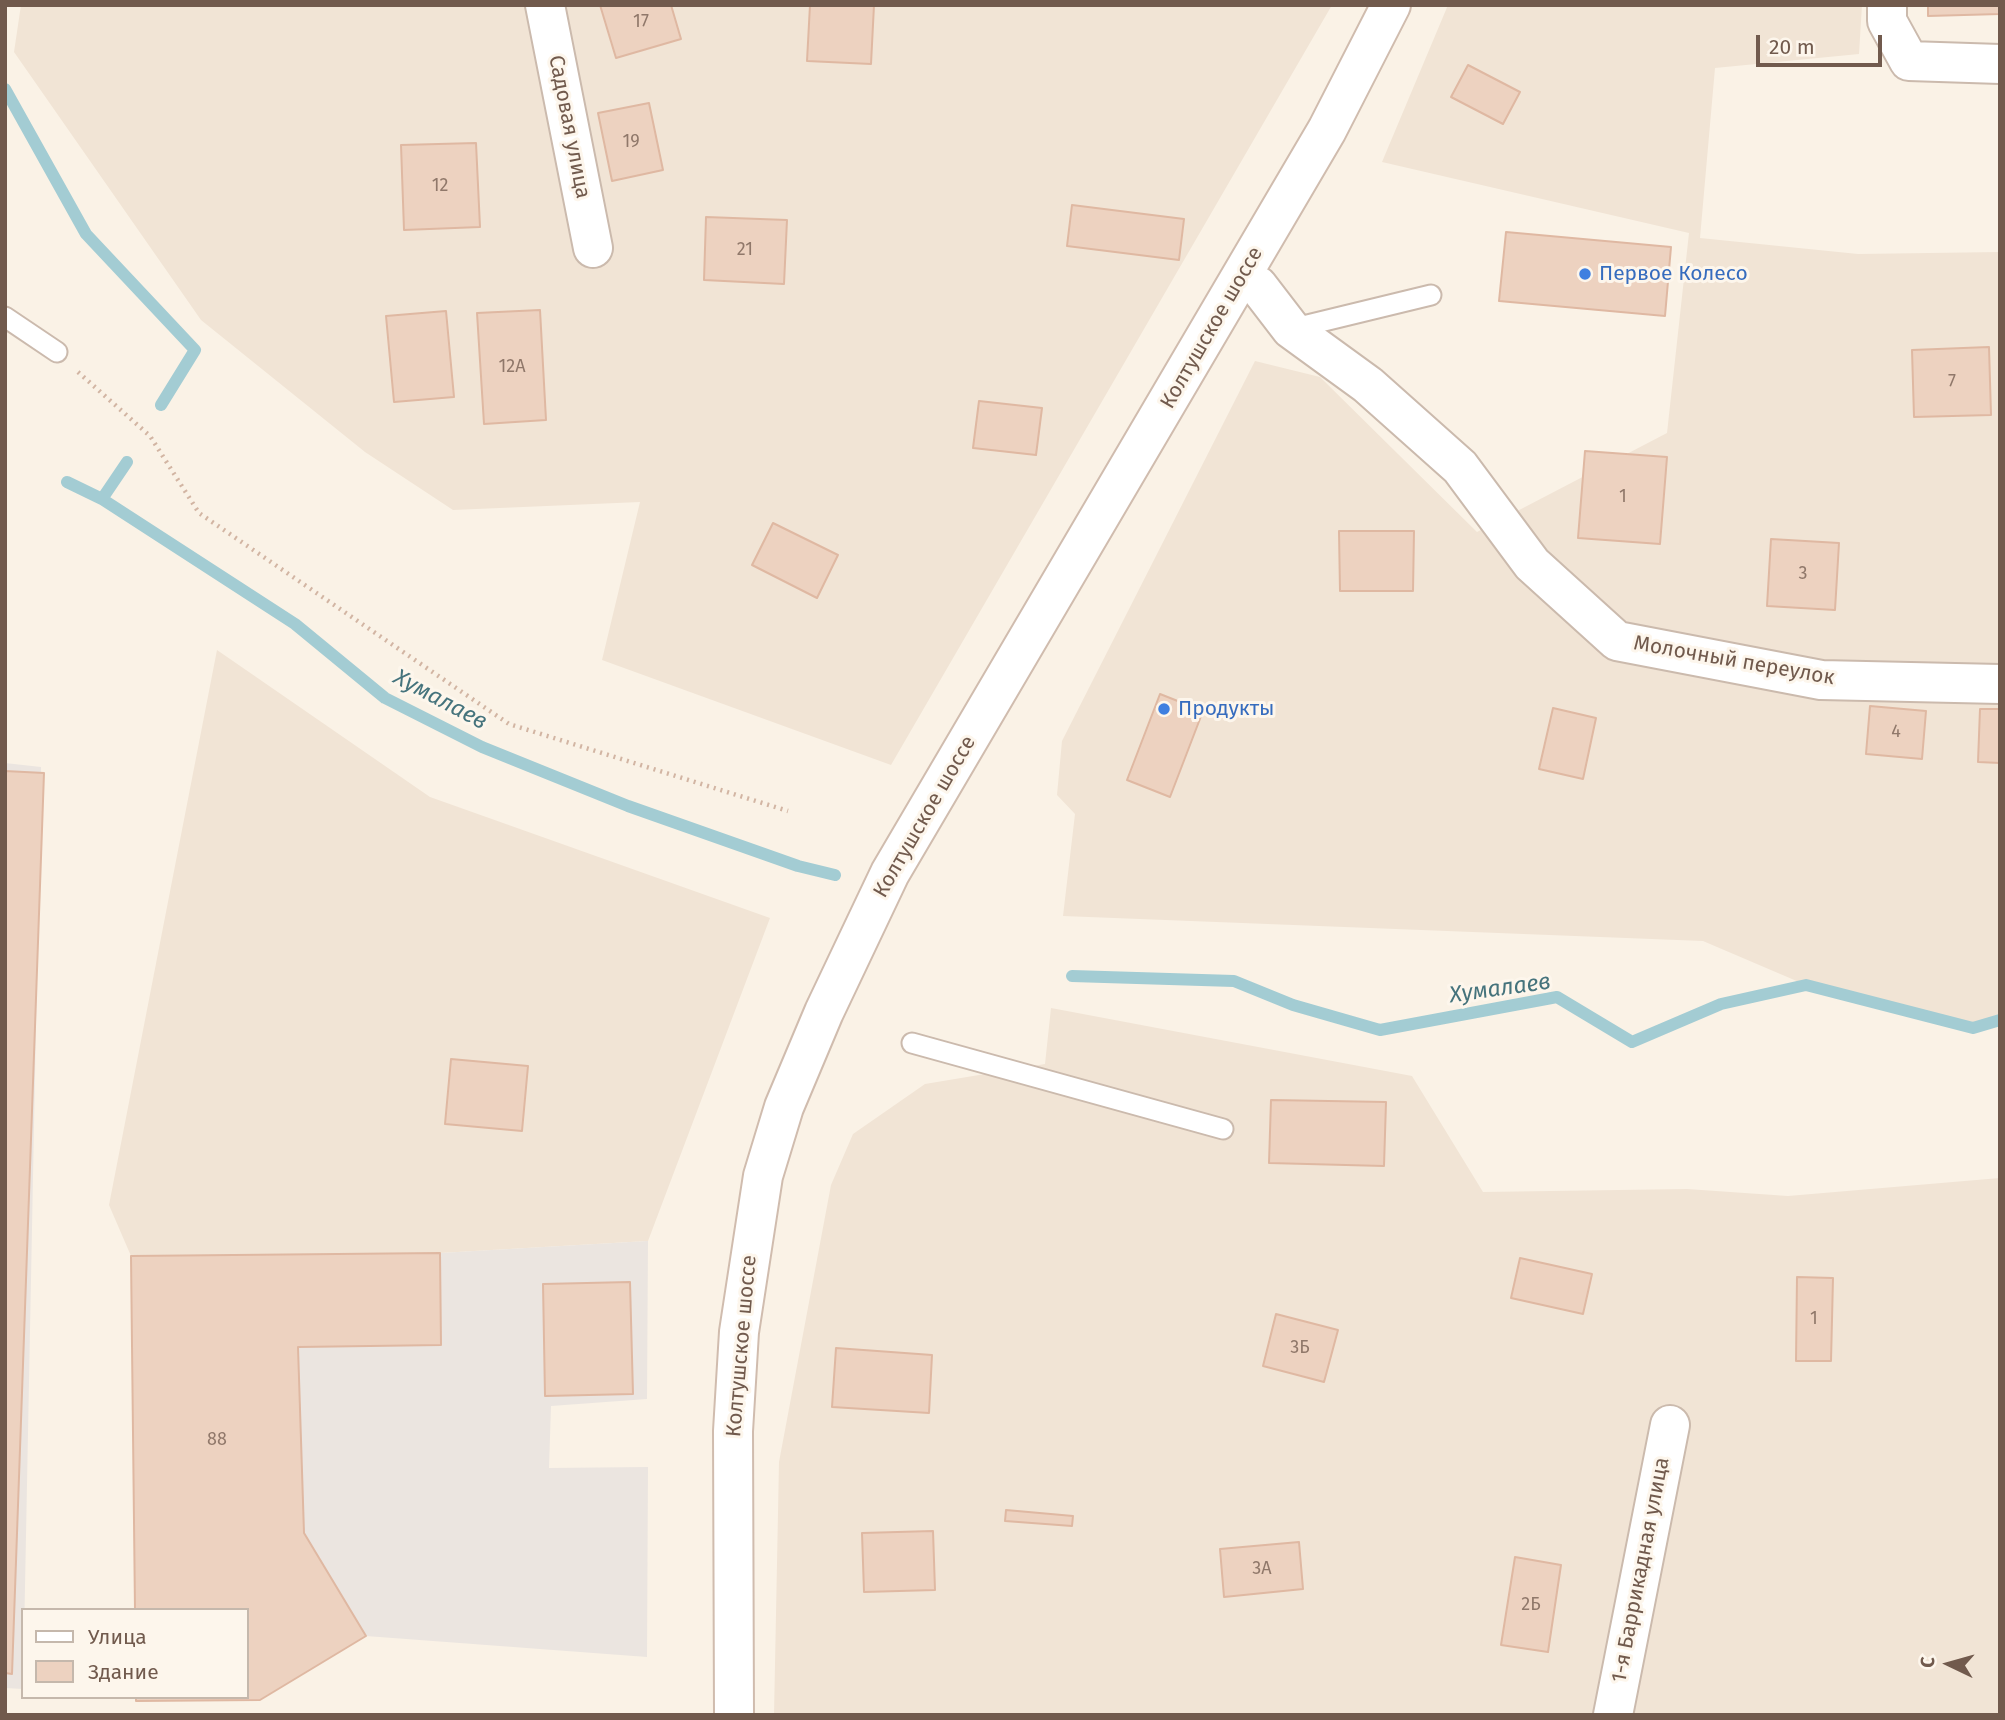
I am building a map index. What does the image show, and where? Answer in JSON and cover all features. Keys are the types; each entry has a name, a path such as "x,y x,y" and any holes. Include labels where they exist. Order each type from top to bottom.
{"main road":[{"name":"Садовая улица","path":"545,5 593,248"},
{"name":"Колтушское шоссе","path":"734,1715 733,1432 739,1332 764,1176 784,1107 824,1012 890,873 1327,130 1391,5"},
{"path":"1887,5 1887,21 1909,61 2000,64"},
{"name":"Молочный переулок","path":"1241,278 1258,286 1291,329 1368,385 1460,467 1532,564 1618,641 1821,680 2000,684"},
{"name":"1-я Баррикадная улица","path":"1613,1715 1670,1425"}],"lane":[{"path":"1291,329 1432,295"},
{"path":"5,317 57,352"},
{"path":"912,1043 1223,1129"}],"path":[{"path":"57,352 150,436 199,513 509,724 788,811"}],"shaded area":[{"path":"21,5 1332,5 891,765 602,660 640,502 453,510 365,452 201,320 14,52"},
{"path":"1448,5 1862,5 1859,54 1715,68 1700,238 1858,254 2000,252 2000,1020 1973,1028 1806,985 1703,941 1063,916 1075,814 1057,795 1062,741 1255,361 1320,377 1477,532 1667,433 1689,233 1382,162"},
{"path":"217,650 430,797 770,918 648,1241 440,1253 131,1256 109,1205"},
{"path":"5,763 41,767 25,1608 21,1608 21,1689 5,1688"},
{"path":"1051,1008 1412,1076 1483,1192 1687,1189 1788,1196 2000,1178 2000,1715 774,1715 779,1462 831,1185 853,1134 925,1084 1045,1064"},
{"path":"648,1241 647,1399 551,1406 549,1468 648,1467 647,1657 366,1636 260,1700 136,1701 248,1699 248,1608 135,1608 131,1256 440,1253"}],"building":[{"path":"600,5 671,5 681,39 616,58"},
{"path":"810,5 874,5 871,64 807,61"},
{"path":"1928,5 2000,5 2000,14 1928,16"},
{"path":"1468,65 1520,92 1503,124 1451,97"},
{"path":"649,103 663,170 612,181 598,113"},
{"path":"476,143 480,227 404,230 401,145"},
{"path":"1072,205 1184,219 1179,260 1067,246"},
{"path":"706,217 787,220 784,284 704,280"},
{"name":"Первое Колесо","path":"1506,232 1671,247 1665,316 1499,301"},
{"path":"540,310 546,420 484,424 477,313"},
{"path":"446,311 454,397 394,402 386,316"},
{"path":"1989,347 1991,415 1914,417 1912,350"},
{"path":"979,401 1042,408 1036,455 973,448"},
{"path":"1585,451 1667,457 1660,544 1578,538"},
{"path":"773,523 838,555 817,598 752,565"},
{"path":"1339,531 1414,531 1413,591 1340,591"},
{"path":"1771,539 1839,543 1835,610 1767,606"},
{"path":"1160,694 1203,711 1170,797 1127,780"},
{"path":"1870,706 1926,711 1922,759 1866,754"},
{"path":"1553,708 1596,718 1583,779 1539,769"},
{"path":"1980,709 2000,709 2000,763 1978,762"},
{"path":"5,771 44,773 12,1674 5,1673"},
{"path":"451,1059 528,1066 522,1131 445,1124"},
{"path":"1271,1100 1386,1102 1384,1166 1269,1163"},
{"path":"440,1253 441,1345 298,1347 304,1533 366,1636 260,1700 136,1701 248,1699 248,1608 135,1608 131,1256"},
{"path":"1520,1258 1592,1274 1583,1314 1511,1298"},
{"path":"1797,1277 1833,1278 1831,1361 1796,1361"},
{"path":"630,1282 633,1394 545,1396 543,1284"},
{"path":"1276,1314 1338,1330 1324,1382 1263,1366"},
{"path":"836,1348 932,1355 929,1413 832,1407"},
{"path":"1006,1510 1073,1516 1072,1526 1005,1521"},
{"path":"933,1531 935,1590 864,1592 862,1533"},
{"path":"1299,1542 1303,1589 1224,1597 1220,1549"},
{"path":"1515,1557 1561,1565 1548,1652 1501,1645"}],"waterway":[{"path":"5,89 86,234 195,350 161,405"},
{"path":"102,499 127,462"},
{"name":"Хумалаев","path":"67,482 102,499 295,624 385,698 482,747 628,806 798,866 835,875"},
{"name":"Хумалаев","path":"1072,976 1234,981 1293,1005 1380,1030 1557,997 1632,1042 1721,1004 1806,985 1973,1028 2000,1020"}],"place":[{"name":"Первое Колесо","path":"1585,274"},
{"name":"Продукты","path":"1164,709"}]}
